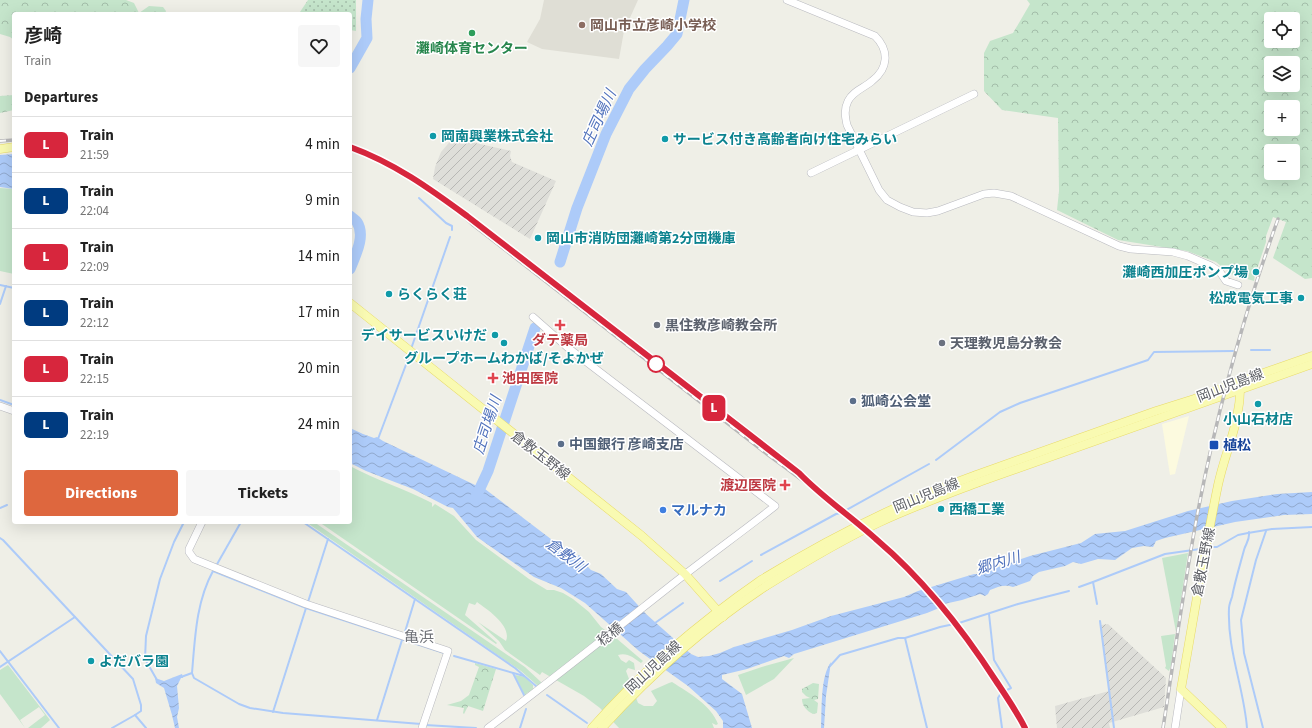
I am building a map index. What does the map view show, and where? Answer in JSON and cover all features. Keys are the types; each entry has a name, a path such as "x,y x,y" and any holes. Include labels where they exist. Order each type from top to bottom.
{"main road":[{"path":"0,148 12,147"},
{"name":"倉敷玉野線","path":"352,305 642,536 685,574 720,614"},
{"name":"岡山児島線","path":"1241,386 1312,356"},
{"name":"岡山児島線","path":"592,728 601,725 713,619 812,549 855,526 913,499 977,479 1079,443 1194,399 1312,364"},
{"name":"倉敷玉野線","path":"1181,689 1217,490 1239,412 1241,386"},
{"path":"1181,689 1222,728"}],"street":[{"path":"787,0 875,36 882,42 886,61 882,70 872,82 855,92 849,99 844,114 847,125 859,150 879,190 887,200 913,212 927,213 938,211 984,194 994,193 1011,196 1119,246 1131,249 1173,252 1188,256 1211,266 1220,272 1226,280 1238,285"},
{"path":"811,173 974,94"},
{"name":"稔橋","path":"488,728 550,682 685,574 736,538 776,506 567,347 533,317"},
{"path":"0,406 12,410"},
{"path":"201,524 189,552 194,559 308,604 448,651 423,726"},
{"path":"1175,728 1181,689"}],"shaded area":[{"name":"岡山市立彦崎小学校","path":"544,0 638,0 624,31 619,59 542,49 527,42 540,19"},
{"path":"453,138 511,151 510,156 512,162 556,181 530,239 433,179 435,167 441,152"},
{"path":"1189,416 1175,474 1170,475 1162,424"},
{"path":"1108,624 1166,678 1164,707 1109,723 1110,728 1057,728 1055,706 1109,691 1101,625"}],"green space":[{"path":"0,0 126,0 134,3 138,12 12,12 12,38 0,34"},
{"path":"308,0 356,0 356,31 352,30 352,12 300,12"},
{"path":"1027,0 1312,0 1312,278 1305,279 1273,258 1286,222 1273,217 1257,269 1255,269 1253,274 1255,275 1254,281 1231,274 1216,262 1187,251 1118,240 1057,210 1059,191 1058,118 1002,110 984,91 984,53 990,41 1013,33 1030,4"},
{"path":"149,6 163,7 166,11 140,12"},
{"path":"12,95 12,110 0,113 0,96"},
{"path":"0,188 12,189 12,274 0,271"},
{"path":"352,467 432,503 432,507 435,504 454,516 476,540 529,579 547,590 554,590 563,593 589,612 601,627 643,661 641,663 633,657 624,654 618,655 621,660 626,663 629,660 634,663 635,670 628,668 626,671 638,703 644,706 653,706 657,701 651,691 672,682 705,705 715,717 718,724 716,725 712,723 714,728 619,728 600,708 584,696 542,672 540,675 505,650 499,641 478,622 506,641 506,630 502,624 493,614 477,602 475,605 469,603 465,615 497,643 496,644 322,524 352,524"},
{"path":"309,524 317,524 525,667 542,683 539,686 537,685 521,671"},
{"path":"1188,553 1176,632 1162,558"},
{"path":"1175,634 1169,671 1165,668 1166,666 1161,636"},
{"path":"794,658 774,679 746,695 738,675"},
{"path":"475,663 496,669 483,711 468,706 464,714 464,708 447,705 461,701 469,695 479,667 475,665"},
{"path":"8,665 50,720 41,728 28,728 45,715 39,707 20,720 25,728 0,694 0,670"},
{"path":"515,675 525,677 533,685 534,689 525,696"},
{"path":"813,683 819,684 818,699 814,700 818,703 817,713 813,714 807,710 803,704 802,699 810,698 802,692 802,689"}],"water":[{"path":"12,154 12,189 0,187 0,155"},
{"name":"倉敷川","path":"352,429 374,438 377,437 475,485 483,487 572,555 576,557 579,555 582,557 581,560 591,570 601,574 617,589 626,592 646,614 691,654 698,657 720,653 734,647 792,630 831,616 904,597 918,591 978,574 1030,556 1081,543 1095,534 1125,531 1188,511 1232,501 1277,494 1312,492 1312,514 1284,515 1235,522 1165,538 1156,541 1153,547 1144,546 1132,548 1115,560 1098,559 1081,564 1073,562 1065,566 1039,572 1033,576 1030,581 1013,587 998,587 990,590 985,596 980,594 944,604 944,606 927,613 794,654 789,658 784,656 747,669 722,675 722,679 742,694 752,728 723,728 723,721 716,711 688,686 639,651 585,603 561,588 534,577 477,537 453,508 448,507 413,489 352,464"},
{"path":"831,662 826,696 824,728 821,728 823,685 827,668"},
{"path":"182,674 183,678 181,678 177,686 179,708 177,717 179,728 175,728 164,688 156,683 155,678 164,681"}],"waterway":[{"path":"352,64 367,38 366,19 368,0"},
{"name":"庄司場川","path":"560,262 577,208 606,134 629,89 677,34 684,0"},
{"path":"419,198 446,223 452,226 452,230"},
{"path":"352,217 356,220 360,233 359,246 352,264"},
{"path":"411,349 450,237"},
{"path":"0,285 12,288"},
{"path":"0,304 6,286"},
{"name":"庄司場川","path":"475,499 488,471 535,328"},
{"path":"1251,350 1270,350"},
{"path":"936,460 1000,412 1020,403 1148,360 1154,352 1233,351"},
{"path":"378,439 410,354"},
{"path":"0,400 12,404"},
{"path":"761,555 929,464"},
{"path":"0,508 7,505"},
{"path":"157,680 145,659 146,636 160,579 174,542 183,524"},
{"path":"216,566 240,524"},
{"path":"306,524 515,668 536,686"},
{"path":"1212,547 1217,547 1238,535 1272,529 1312,527"},
{"path":"1263,728 1244,653 1241,620 1256,560 1266,531"},
{"path":"1247,728 1243,698 1233,654 1229,624 1229,608 1249,532"},
{"path":"0,538 133,679 141,705 141,711 135,715 146,728"},
{"path":"308,602 328,539"},
{"path":"1097,604 1093,582 1165,554 1200,549"},
{"path":"720,581 752,561"},
{"path":"213,571 306,608 444,653"},
{"path":"181,677 192,673 197,620 203,595 213,571"},
{"path":"1079,587 1093,582"},
{"path":"830,666 840,655 898,638 905,638 940,627 959,623 1018,604 1069,591"},
{"path":"404,635 415,599"},
{"path":"655,623 683,603"},
{"path":"273,712 306,608"},
{"path":"989,614 994,660 1011,688 1001,693 998,698 1002,728"},
{"path":"0,667 75,617"},
{"path":"1100,621 1114,728"},
{"path":"905,638 927,728"},
{"path":"377,720 402,640"},
{"path":"0,651 59,728"},
{"path":"454,656 524,676"},
{"path":"192,673 194,678 239,704 250,708 283,713 421,724"},
{"path":"513,673 524,695"},
{"path":"547,695 587,723"},
{"path":"520,728 526,709"},
{"path":"112,728 135,715"},
{"path":"425,725 476,728"}],"railway":[{"path":"0,141 12,140"},
{"path":"352,148 402,172 451,204"},
{"path":"448,202 472,224 767,454 837,506 894,555 940,604 968,639 1010,702 1025,728"},
{"path":"1163,728 1183,595 1204,479 1242,329 1278,219"}],"train":[{"name":"L","path":"352,148 390,164 413,177 467,216 530,264 564,293 799,473 813,488 878,540 919,581 947,613 982,658 1025,728"}],"place":[{"name":"岡山市立彦崎小学校","path":"582,25"},
{"name":"灘崎体育センター","path":"472,33"},
{"name":"岡南興業株式会社","path":"433,136"},
{"name":"サービス付き高齢者向け住宅みらい","path":"665,139"},
{"name":"岡山市消防団灘崎第2分団機庫","path":"538,238"},
{"name":"灘崎西加圧ポンプ場","path":"1256,272"},
{"name":"らくらく荘","path":"389,294"},
{"name":"松成電気工事","path":"1301,298"},
{"name":"ダテ薬局","path":"560,325"},
{"name":"黒住教彦崎教会所","path":"657,325"},
{"name":"デイサービスいけだ","path":"495,335"},
{"name":"グループホームわかば/そよかぜ","path":"504,343"},
{"name":"天理教児島分教会","path":"942,343"},
{"name":"池田医院","path":"493,378"},
{"name":"狐崎公会堂","path":"853,401"},
{"name":"小山石材店","path":"1258,404"},
{"name":"中国銀行 彦崎支店","path":"561,444"},
{"name":"植松","path":"1214,445"},
{"name":"渡辺医院","path":"785,485"},
{"name":"西橋工業","path":"941,509"},
{"name":"マルナカ","path":"663,510"},
{"name":"よだバラ園","path":"91,661"}],"district":[{"name":"亀浜","path":"419,637"}],"water label":[{"name":"郷内川","path":"998,563"}]}
